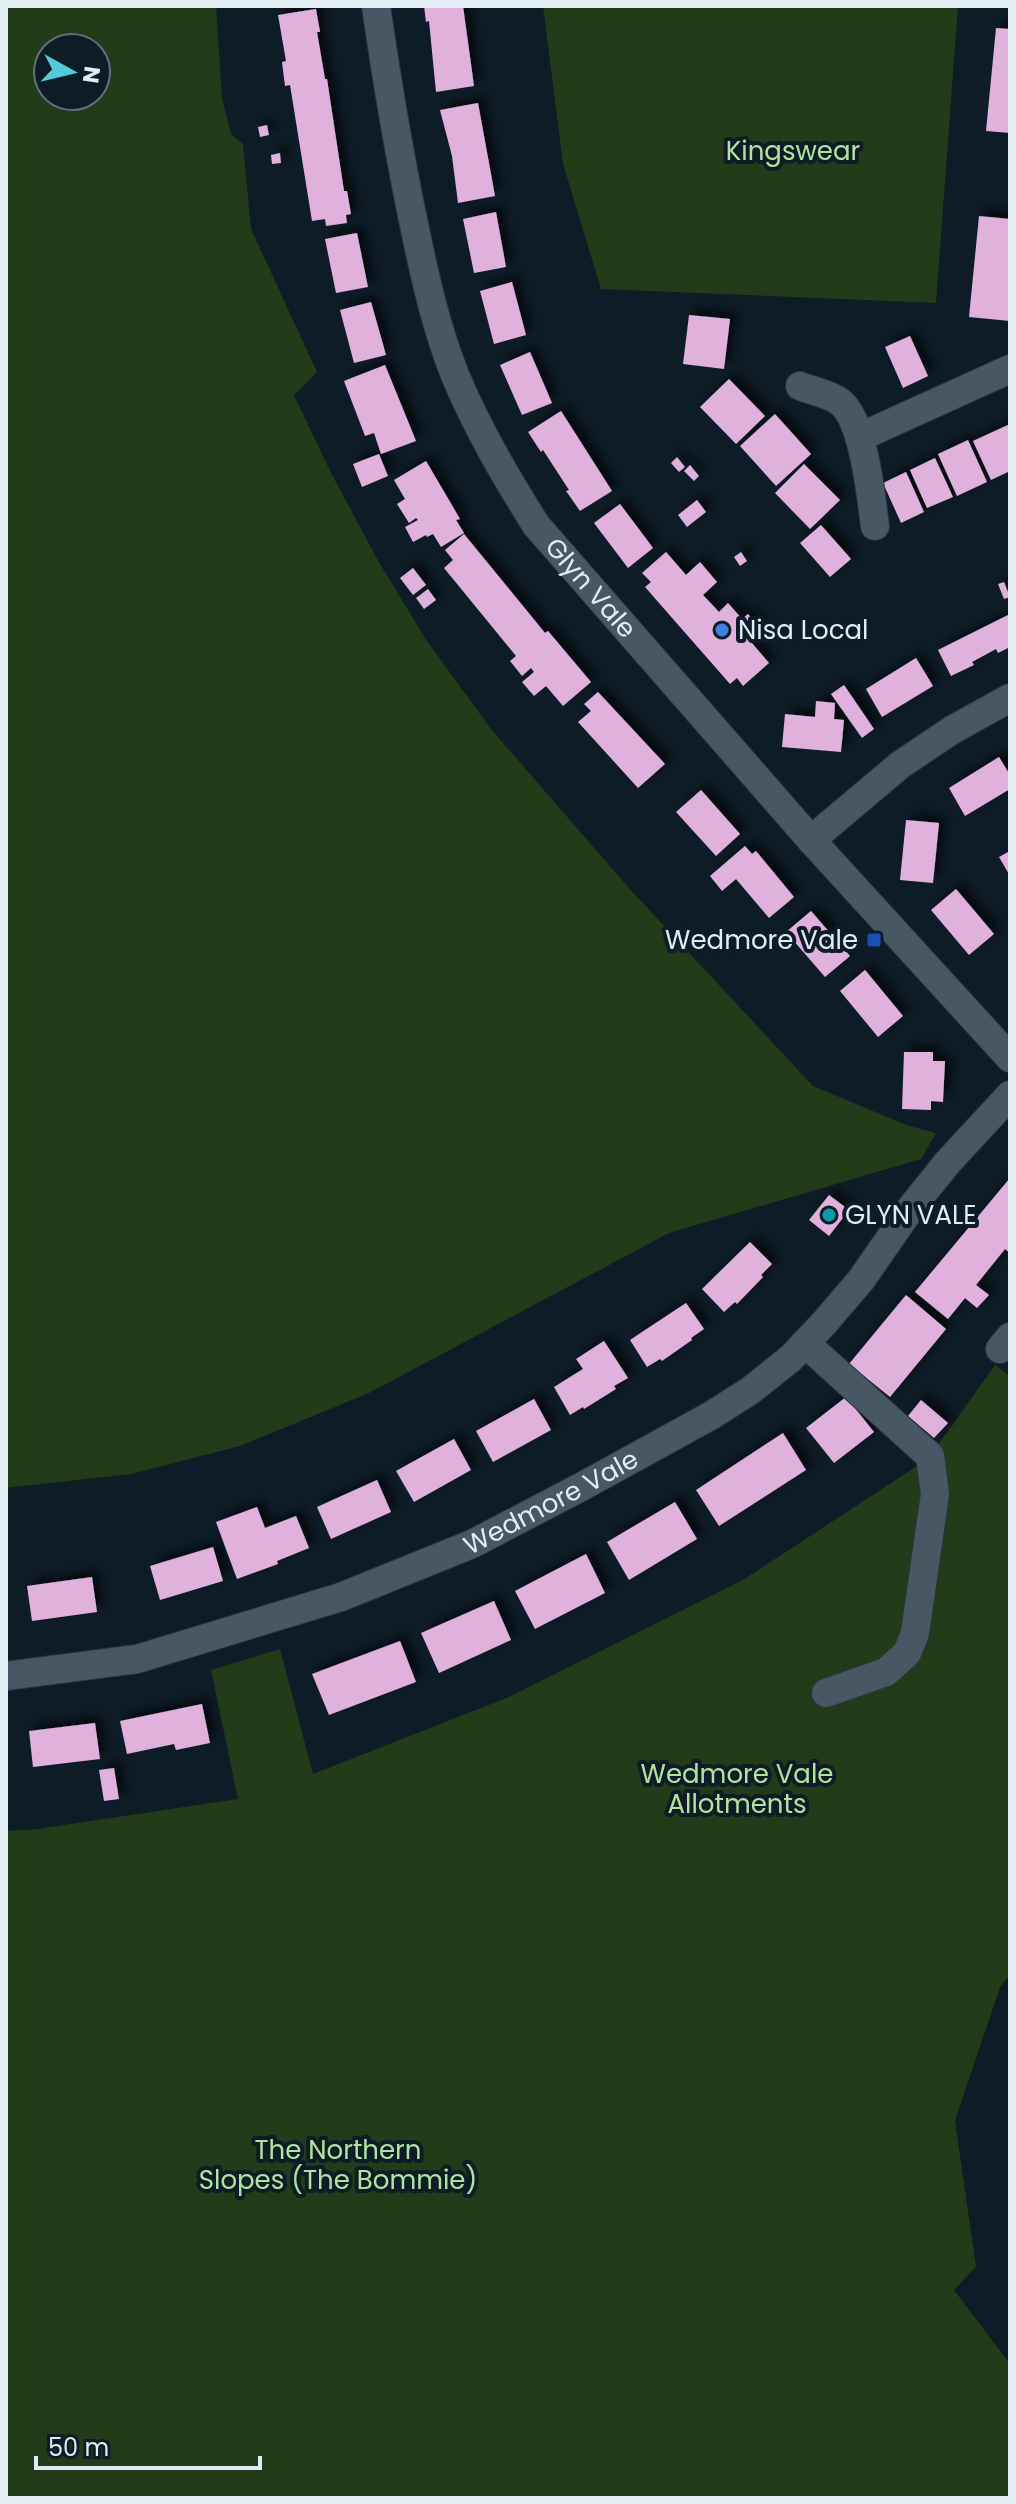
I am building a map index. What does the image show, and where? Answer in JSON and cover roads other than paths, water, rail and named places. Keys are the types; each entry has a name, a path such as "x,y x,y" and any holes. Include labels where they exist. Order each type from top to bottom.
{"street":[{"name":"Glyn Vale","path":"376,6 409,203 426,281 454,373 481,433 536,525 811,840 1010,1058"},
{"path":"860,437 1010,369"},
{"path":"800,386 840,402 850,414 860,437 875,526"},
{"path":"811,840 900,765 952,730 1010,698"},
{"name":"Wedmore Vale","path":"6,1676 137,1659 341,1597 472,1544 712,1415 751,1390 805,1343 861,1280 911,1208 948,1162 1010,1095"},
{"path":"805,1343 930,1456 935,1494 915,1633 907,1653 886,1672 826,1693"}],"place":[{"name":"Nisa Local","path":"722,630"},
{"name":"Wedmore Vale","path":"874,940"},
{"name":"GLYN VALE","path":"829,1215"}],"park label":[{"name":"Kingswear","path":"793,151"},
{"name":"Wedmore Vale Allotments","path":"737,1789"},
{"name":"The Northern Slopes (The Bommie)","path":"338,2165"}]}
